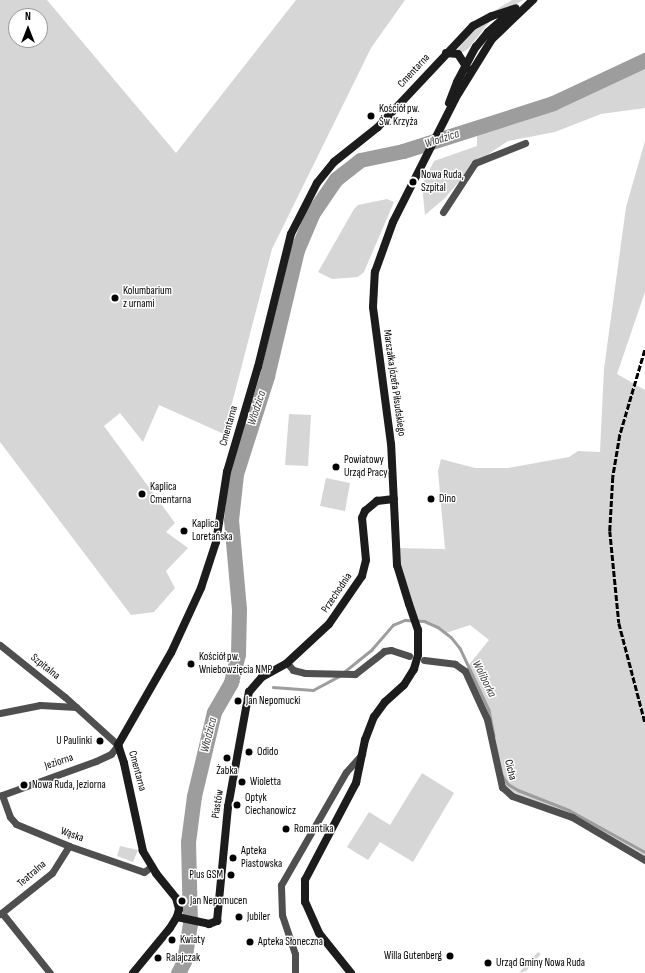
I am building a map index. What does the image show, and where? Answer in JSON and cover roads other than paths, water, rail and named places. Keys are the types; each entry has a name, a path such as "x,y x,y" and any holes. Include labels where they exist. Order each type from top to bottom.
{"street":[{"path":"445,117 454,87 466,65 488,32 516,8 532,0"},
{"path":"445,117 492,39 532,0"},
{"name":"Cmentarna","path":"180,918 176,898 152,866 143,851 124,763 118,745 171,653 201,588 216,542 227,472 258,367 291,234 317,183 334,162 378,126 446,53 483,20 516,8"},
{"path":"446,53 458,54 466,65 467,73 455,99"},
{"name":"Marszałka Józefa Piłsudskiego","path":"362,754 374,717 385,702 404,685 414,669 418,655 418,630 397,565 391,444 372,296 382,248 445,117"},
{"path":"443,212 475,163 526,143"},
{"name":"Przechodnia","path":"249,692 271,670 290,661 329,624 362,576 366,560 362,518 365,511 377,501 394,499"},
{"name":"Szpitalna","path":"0,645 76,707 118,745"},
{"name":"Cicha","path":"290,661 293,670 305,673 355,674 384,651 391,650 423,659 455,664 464,671 487,719 502,788 512,796 572,817 645,860"},
{"name":"Piastów","path":"180,918 209,924 217,921 228,807 249,692"},
{"path":"0,713 40,705 76,707"},
{"name":"Jeziorna","path":"2,794 96,761 111,754 118,745"},
{"path":"295,973 295,954 282,915 281,885 346,772 362,754"},
{"path":"351,973 319,933 308,910 304,887 314,859 356,782 362,754"},
{"name":"Wąska","path":"2,794 6,807 16,824 69,846 144,872 152,866"},
{"name":"Teatralna","path":"50,973 1,914 52,873 69,846"},
{"path":"133,973 180,918"}],"waterway":[{"name":"Włodzica","path":"178,973 184,961 190,924 188,842 194,796 214,712 231,682 238,654 239,609 231,520 236,474 267,376 297,250 312,214 336,179 360,160 403,151 553,103 645,60"},
{"name":"Woliborka","path":"344,672 372,649 393,625 405,620 424,621 438,627 451,637 460,648 489,710 494,736"},
{"name":"Woliborka","path":"273,687 313,690 339,676"},
{"name":"Woliborka","path":"231,682 239,682"},
{"name":"Woliborka","path":"502,775 508,784 518,790 569,810 645,852"}],"railway":[{"path":"645,350 620,435 613,477 610,531 619,623 645,722"}],"place":[{"name":"Kościół pw. Św. Krzyża","path":"371,116"},
{"name":"Nowa Ruda, Szpital","path":"413,182"},
{"name":"Kolumbarium z urnami","path":"115,298"},
{"name":"Powiatowy Urząd Pracy","path":"336,467"},
{"name":"Kaplica Cmentarna","path":"142,494"},
{"name":"Dino","path":"431,499"},
{"name":"Kaplica Loretańska","path":"184,531"},
{"name":"Kościół pw. Wniebowzięcia NMP","path":"191,664"},
{"name":"Jan Nepomucki","path":"238,701"},
{"name":"U Paulinki","path":"100,741"},
{"name":"Odido","path":"249,752"},
{"name":"Żabka","path":"227,758"},
{"name":"Wioletta","path":"242,782"},
{"name":"Nowa Ruda, Jeziorna","path":"24,785"},
{"name":"Optyk Ciechanowicz","path":"237,805"},
{"name":"Romantika","path":"286,829"},
{"name":"Apteka Piastowska","path":"233,858"},
{"name":"Plus GSM","path":"231,875"},
{"name":"Jan Nepomucen","path":"182,901"},
{"name":"Jubiler","path":"239,917"},
{"name":"Kwiaty","path":"172,940"},
{"name":"Apteka Słoneczna","path":"250,942"},
{"name":"Willa Gutenberg","path":"450,956"},
{"name":"Ralajczak","path":"158,958"},
{"name":"Urząd Gminy Nowa Ruda","path":"488,963"}]}
